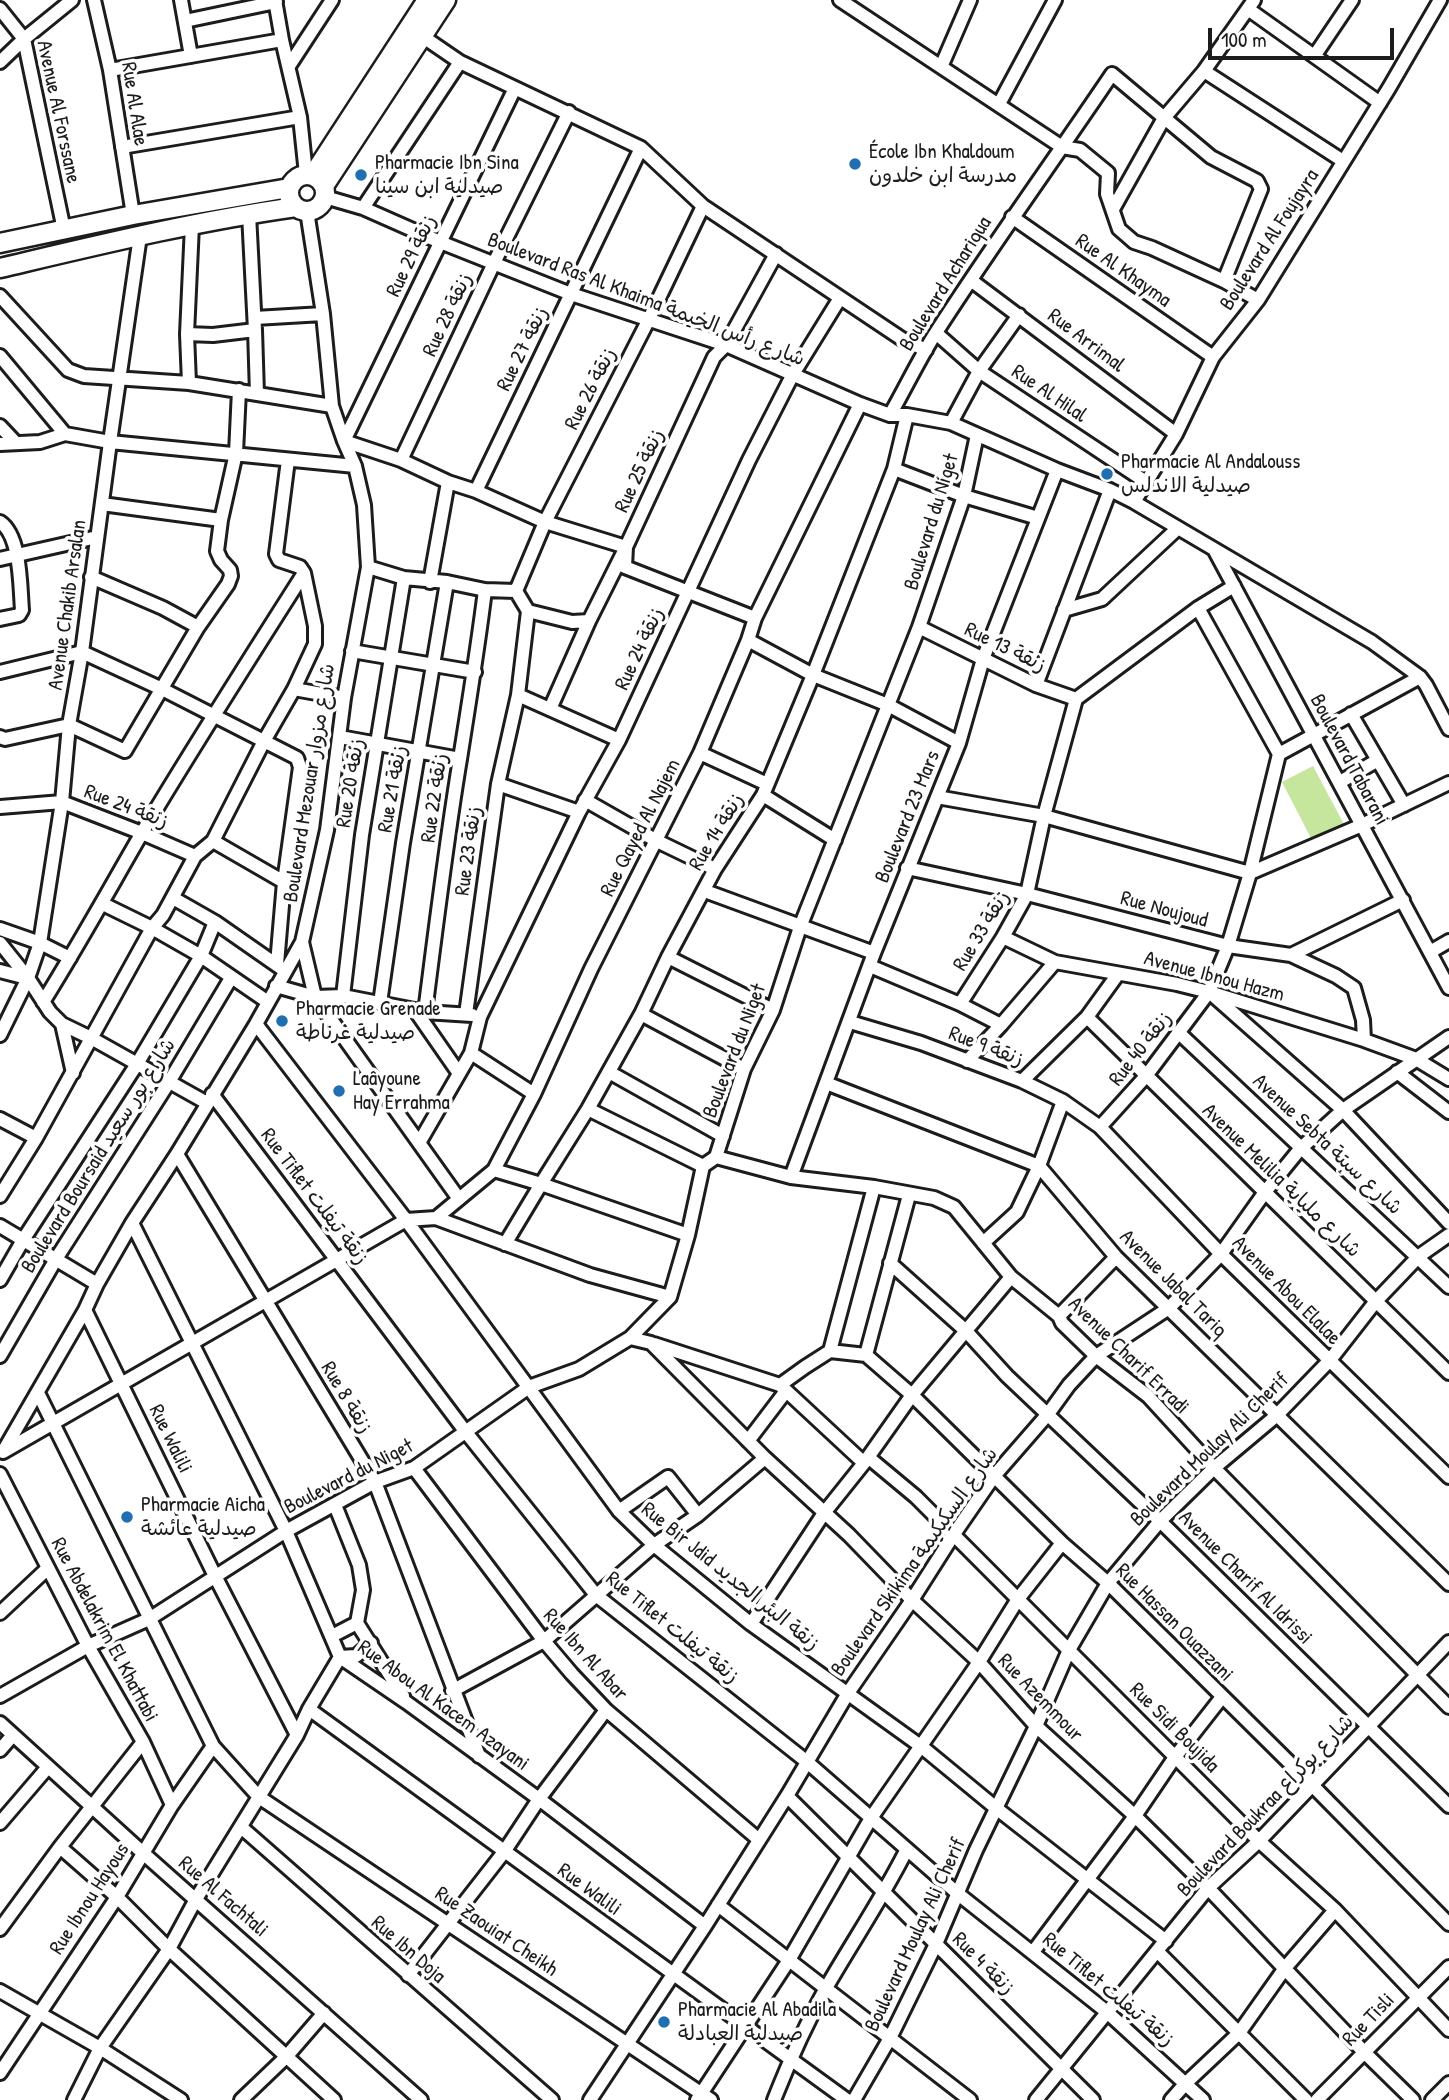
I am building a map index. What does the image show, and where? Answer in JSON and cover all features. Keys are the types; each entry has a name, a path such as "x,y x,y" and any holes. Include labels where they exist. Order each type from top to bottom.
{"main road":[{"path":"0,268 248,214 319,207 317,183 427,0"},
{"path":"317,183 446,0"},
{"path":"302,209 290,199 289,188 294,180 317,183"},
{"path":"0,243 133,215 289,188"}],"street":[{"path":"0,62 72,0"},
{"name":"Rue Al Alae","path":"94,0 110,70 133,215"},
{"path":"181,0 191,56"},
{"path":"289,66 332,0"},
{"path":"840,0 1062,147 1080,150 1108,173 1107,194 1119,229 1135,242 1224,281 1258,300"},
{"path":"941,67 970,0"},
{"path":"999,104 1055,0"},
{"path":"1315,55 1352,0"},
{"name":"Boulevard Al Foujayra","path":"1134,502 1176,434 1213,357 1258,300 1380,103 1440,0"},
{"path":"185,22 276,1 282,40 317,183"},
{"path":"1113,209 1164,118 1204,71 1251,4 1380,103"},
{"name":"Avenue Al Forssane","path":"0,9 24,39 64,230"},
{"path":"422,36 460,62 641,148 704,206 901,340 926,350"},
{"path":"110,70 282,40"},
{"path":"363,208 460,62"},
{"path":"1204,71 1343,161"},
{"name":"Boulevard Achariqua","path":"890,415 936,333 1012,217 1112,74 1164,118"},
{"name":"Rue 29 زنقة","path":"344,441 515,88"},
{"name":"Rue 28 زنقة","path":"401,460 569,112"},
{"path":"122,147 300,117"},
{"path":"1164,118 1211,157 1257,181 1261,190 1224,281"},
{"name":"Rue 27 زنقة","path":"476,491 641,148"},
{"name":"Boulevard Ras Al Khaima شارع رأس الخيمة","path":"317,183 363,208 440,242 570,294 726,345 890,415 907,415 951,423 1056,470 1110,490 1372,642 1420,677 1449,729"},
{"name":"Rue 26 زنقة","path":"516,592 545,522 704,206"},
{"name":"Boulevard Mezouar شارع مزوار","path":"1,1454 132,1223 256,1024 276,986 281,967 302,942 327,830 344,698 368,567 364,505 355,466 332,406 323,314 302,209"},
{"path":"248,214 257,394"},
{"name":"Rue Al Khayma","path":"1012,217 1213,357"},
{"path":"190,383 187,334 192,225"},
{"name":"Avenue Chakib Arsalan","path":"0,1035 40,943 140,236"},
{"name":"Rue 25 زنقة","path":"550,709 714,357 726,345 776,254"},
{"name":"Rue Arrimal","path":"972,281 1176,434"},
{"path":"0,296 68,370 84,376 190,383 332,406"},
{"name":"Rue 24 زنقة","path":"473,1016 619,740 749,460 793,374 840,298"},
{"path":"187,334 213,335 255,324 323,314"},
{"path":"951,423 979,371 1019,315"},
{"name":"Rue Al Hilal","path":"936,333 979,371 1146,482"},
{"path":"0,356 65,434"},
{"path":"0,737 5,739 69,725 125,751 231,576 218,551 221,520 236,453 239,390"},
{"name":"Rue Qayed Al Najem","path":"436,1218 494,1170 534,1094 591,969 700,753 755,618 860,404"},
{"name":"Rue 14 زنقة","path":"505,1244 588,1109 641,1014 715,869 765,790 894,469 907,415"},
{"path":"0,426 16,443"},
{"path":"0,443 40,442 65,434 110,442 355,466"},
{"name":"Boulevard du Niget","path":"716,1157 744,1069 773,1010 800,927 919,627 964,496 977,435"},
{"path":"344,441 401,460 545,522 626,547 625,566 755,618"},
{"path":"0,1196 36,1138 195,856 213,841 315,644 304,573 300,567 279,560 276,554 288,460"},
{"path":"894,469 964,496 1038,518"},
{"name":"Boulevard 23 Mars","path":"791,1177 874,953 959,743 983,659 1056,470"},
{"path":"430,582 448,482"},
{"path":"1036,685 1110,490"},
{"path":"103,504 221,520"},
{"path":"0,522 6,526 18,555 22,610 19,615 0,619"},
{"path":"1064,610 1102,599 1178,528"},
{"path":"0,559 97,537"},
{"name":"Boulevard Tabarani","path":"1215,551 1449,988"},
{"path":"368,567 404,578 516,592 528,611 572,622 589,621"},
{"path":"43,1002 213,716 304,573"},
{"path":"91,577 163,608 198,627"},
{"name":"Rue 20 زنقة","path":"343,996 362,835 404,578"},
{"name":"Rue 21 زنقة","path":"380,1003 402,844 447,582"},
{"path":"1076,699 1198,608 1234,586"},
{"name":"Rue 22 زنقة","path":"420,1011 475,673 485,590"},
{"path":"1198,608 1279,754 1420,677"},
{"name":"Rue 23 زنقة","path":"473,1016 498,784 518,695 528,611"},
{"name":"Rue 13 زنقة","path":"919,627 1036,685 1076,699"},
{"path":"748,640 813,675 888,705 959,743"},
{"path":"352,651 475,673"},
{"path":"0,672 82,652 162,689 297,758 300,767 284,882 281,967"},
{"path":"294,689 344,698"},
{"path":"518,695 619,740"},
{"name":"Rue 33 زنقة","path":"870,966 960,1004 1027,894 1044,816 1076,699"},
{"path":"1351,714 1404,805"},
{"path":"340,737 460,759"},
{"path":"700,753 765,790 835,840"},
{"name":"Rue 40 زنقة","path":"1100,1127 1146,1076 1209,992 1228,947 1250,873 1279,754"},
{"path":"1339,782 1378,760"},
{"path":"937,797 1044,816 1250,873 1362,825 1449,783"},
{"path":"498,784 582,806 715,869"},
{"name":"Rue 24 زنقة","path":"0,807 62,802 195,856"},
{"path":"213,841 284,882"},
{"name":"Rue Noujoud","path":"908,868 1027,894 1228,947 1291,955 1336,976 1354,988 1363,1020 1364,1040"},
{"path":"705,891 874,953"},
{"path":"173,898 215,922 281,967"},
{"path":"1291,955 1403,900"},
{"path":"103,904 201,956 268,1002"},
{"path":"0,1280 137,1064 201,956 215,922"},
{"path":"0,929 40,943 70,958"},
{"name":"Avenue Ibnou Hazm","path":"1003,937 1055,962 1209,992 1364,1040 1416,1059 1449,1079"},
{"path":"1430,952 1449,941"},
{"path":"302,942 315,997 459,1199"},
{"path":"0,943 58,1021 73,1073"},
{"path":"668,957 773,1010"},
{"path":"968,1061 1055,962"},
{"path":"0,971 27,978"},
{"path":"1022,1081 1087,1017 1118,974"},
{"name":"Boulevard Boursaid شارع بور سعيد","path":"0,1356 56,1259 170,1082 231,978"},
{"path":"276,986 315,997 343,996 420,1011 473,1016 471,1054 458,1072 419,1143"},
{"path":"1209,992 1343,1110 1449,1223"},
{"path":"960,1004 1001,1025"},
{"path":"420,1011 458,1072"},
{"path":"641,1014 744,1069"},
{"name":"Avenue Melilia شارع ملياية","path":"1087,1017 1449,1373"},
{"path":"58,1021 170,1082 209,1098"},
{"name":"Rue 9 زنقة","path":"850,1022 920,1043 1022,1081 1063,1101 1100,1127"},
{"name":"Rue Bir Jdid زنقة البئر الجديد","path":"256,1024 407,1220 619,1511 654,1545 751,1624 922,1746 1087,1880 1162,1946 1239,2033 1306,2100"},
{"name":"Avenue Sebta شارع سبتة","path":"1178,1032 1449,1287"},
{"name":"Boulevard Skikima شارع السكيكيمة","path":"590,2100 674,1975 787,1796 848,1693 994,1476 1096,1356 1169,1308 1221,1254 1265,1192 1300,1149 1343,1110 1449,1037"},
{"path":"471,1054 534,1094"},
{"path":"609,1072 723,1136"},
{"path":"1397,1072 1449,1112"},
{"name":"Avenue Jabal Tariq","path":"826,1083 1038,1166 1116,1257 1449,1584"},
{"name":"Rue Tiflet زنقة تيفلت","path":"209,1098 336,1260 465,1432 596,1595 806,1761 957,1892 1107,2012 1203,2100"},
{"path":"983,1243 1017,1212 1063,1101"},
{"path":"588,1109 703,1166 716,1157"},
{"path":"0,1119 36,1138"},
{"name":"Avenue Abou Elalae","path":"1100,1127 1221,1254 1449,1478"},
{"name":"Rue 8 زنقة","path":"177,1154 375,1482 479,1757"},
{"name":"Avenue Charif Erradi","path":"716,1157 791,1177 874,1187 934,1198 954,1207 1011,1277 1059,1316 1062,1323 1096,1356 1148,1396 1214,1468 1449,1707"},
{"name":"Boulevard du Niget","path":"0,1696 88,1646 149,1619 286,1531 375,1482 414,1468 529,1387 579,1369 630,1338 670,1297 688,1235 703,1166"},
{"path":"494,1170 688,1235"},
{"path":"830,1351 874,1187"},
{"path":"748,1441 783,1388 805,1367 830,1351 866,1355 909,1195"},
{"path":"1,1454 407,1220 436,1218 590,1275 670,1297"},
{"name":"Rue Abou Al Kacem Azayani","path":"132,1223 286,1531 340,1657 538,1799 705,1926"},
{"path":"0,1226 97,1284"},
{"name":"Boulevard Moulay Ali Cherif","path":"854,2100 890,2038 936,1944 957,1892 1069,1650 1108,1583 1160,1521 1214,1468 1276,1416 1330,1360 1376,1301 1419,1256 1449,1235"},
{"path":"1059,1316 1116,1257"},
{"name":"Avenue Charif Al Idrissi","path":"890,1263 966,1331 1007,1376 1160,1521 1449,1805"},
{"path":"751,1624 824,1513 912,1395 1011,1277"},
{"name":"Rue Walili","path":"85,1310 215,1576 297,1735"},
{"path":"630,1338 651,1343"},
{"name":"Rue Sidi Boujida","path":"651,1343 783,1388 866,1460 893,1476 1259,1841 1335,1910 1449,2030"},
{"name":"Rue Azemmour","path":"651,1343 765,1458 849,1535 912,1600 979,1662 1036,1726 1135,1816 1208,1888 1413,2100"},
{"name":"Rue Hassan Ouazzani","path":"866,1355 912,1395 1062,1543 1108,1583 1449,1924"},
{"path":"38,1393 213,1746"},
{"path":"452,1691 544,1641 654,1545 698,1515 765,1458"},
{"name":"Rue Ibn Al Abar","path":"414,1468 544,1641 606,1710 758,1839"},
{"name":"Rue Abdelakrim El Khattabi","path":"0,1474 88,1646 143,1742 172,1805"},
{"path":"619,1511 668,1477 698,1515"},
{"path":"335,1505 359,1565 363,1590 356,1623 406,1702"},
{"path":"703,2098 789,1960 871,1818 979,1662 1018,1599 1062,1543"},
{"path":"0,1614 48,1568"},
{"path":"332,1636 356,1623"},
{"name":"Boulevard Boukraa شارع بوكراع","path":"1036,2100 1208,1888 1313,1786 1449,1642"},
{"path":"74,2100 100,2048 169,1949 196,1899 297,1735 340,1657 356,1656 370,1643"},
{"path":"1033,1952 1135,1816 1175,1756 1222,1697"},
{"name":"Rue Walili","path":"309,1709 846,2100"},
{"path":"408,1975 504,1852 538,1799 606,1710"},
{"name":"Rue Al Fachtali","path":"0,1723 421,2100"},
{"path":"0,1750 13,1735"},
{"path":"0,1929 60,1847 143,1742"},
{"name":"Rue Zaouiat Cheikh","path":"213,1746 259,1797 703,2098"},
{"name":"Rue Ibnou Hayous","path":"0,2073 117,1897 172,1805 213,1746"},
{"path":"0,1824 48,1767"},
{"name":"Rue 4 زنقة","path":"787,1796 1093,2100"},
{"name":"Rue Ibn Doja","path":"241,1827 552,2100"},
{"path":"60,1847 334,2100"},
{"path":"774,2100 791,2058 826,1989 885,1893 907,1849"},
{"path":"718,1905 970,2100"},
{"path":"1171,2100 1239,2033 1285,1968 1335,1910"},
{"name":"Rue Tisli","path":"1317,2100 1449,1967"},
{"path":"0,1991 100,2048 181,2100"},
{"path":"241,2100 286,2057 324,2013"},
{"path":"1432,2100 1449,2083"}],"green space":[{"path":"1313,766 1346,828 1314,844 1282,782"}],"place":[{"name":"École Ibn Khaldoum مدرسة ابن خلدون","path":"855,164"},
{"name":"Pharmacie Ibn Sina صيدلية ابن سينا","path":"361,175"},
{"name":"Pharmacie Al Andalouss صيدلية الاندلس","path":"1107,474"},
{"name":"Pharmacie Grenade صيدلية غرناطة","path":"282,1021"},
{"name":"Laâyoune Hay Errahma","path":"339,1091"},
{"name":"Pharmacie Aicha صيدلية عائشة","path":"127,1517"},
{"name":"Pharmacie Al Abadila صيدلية العبادلة","path":"664,2022"}]}
